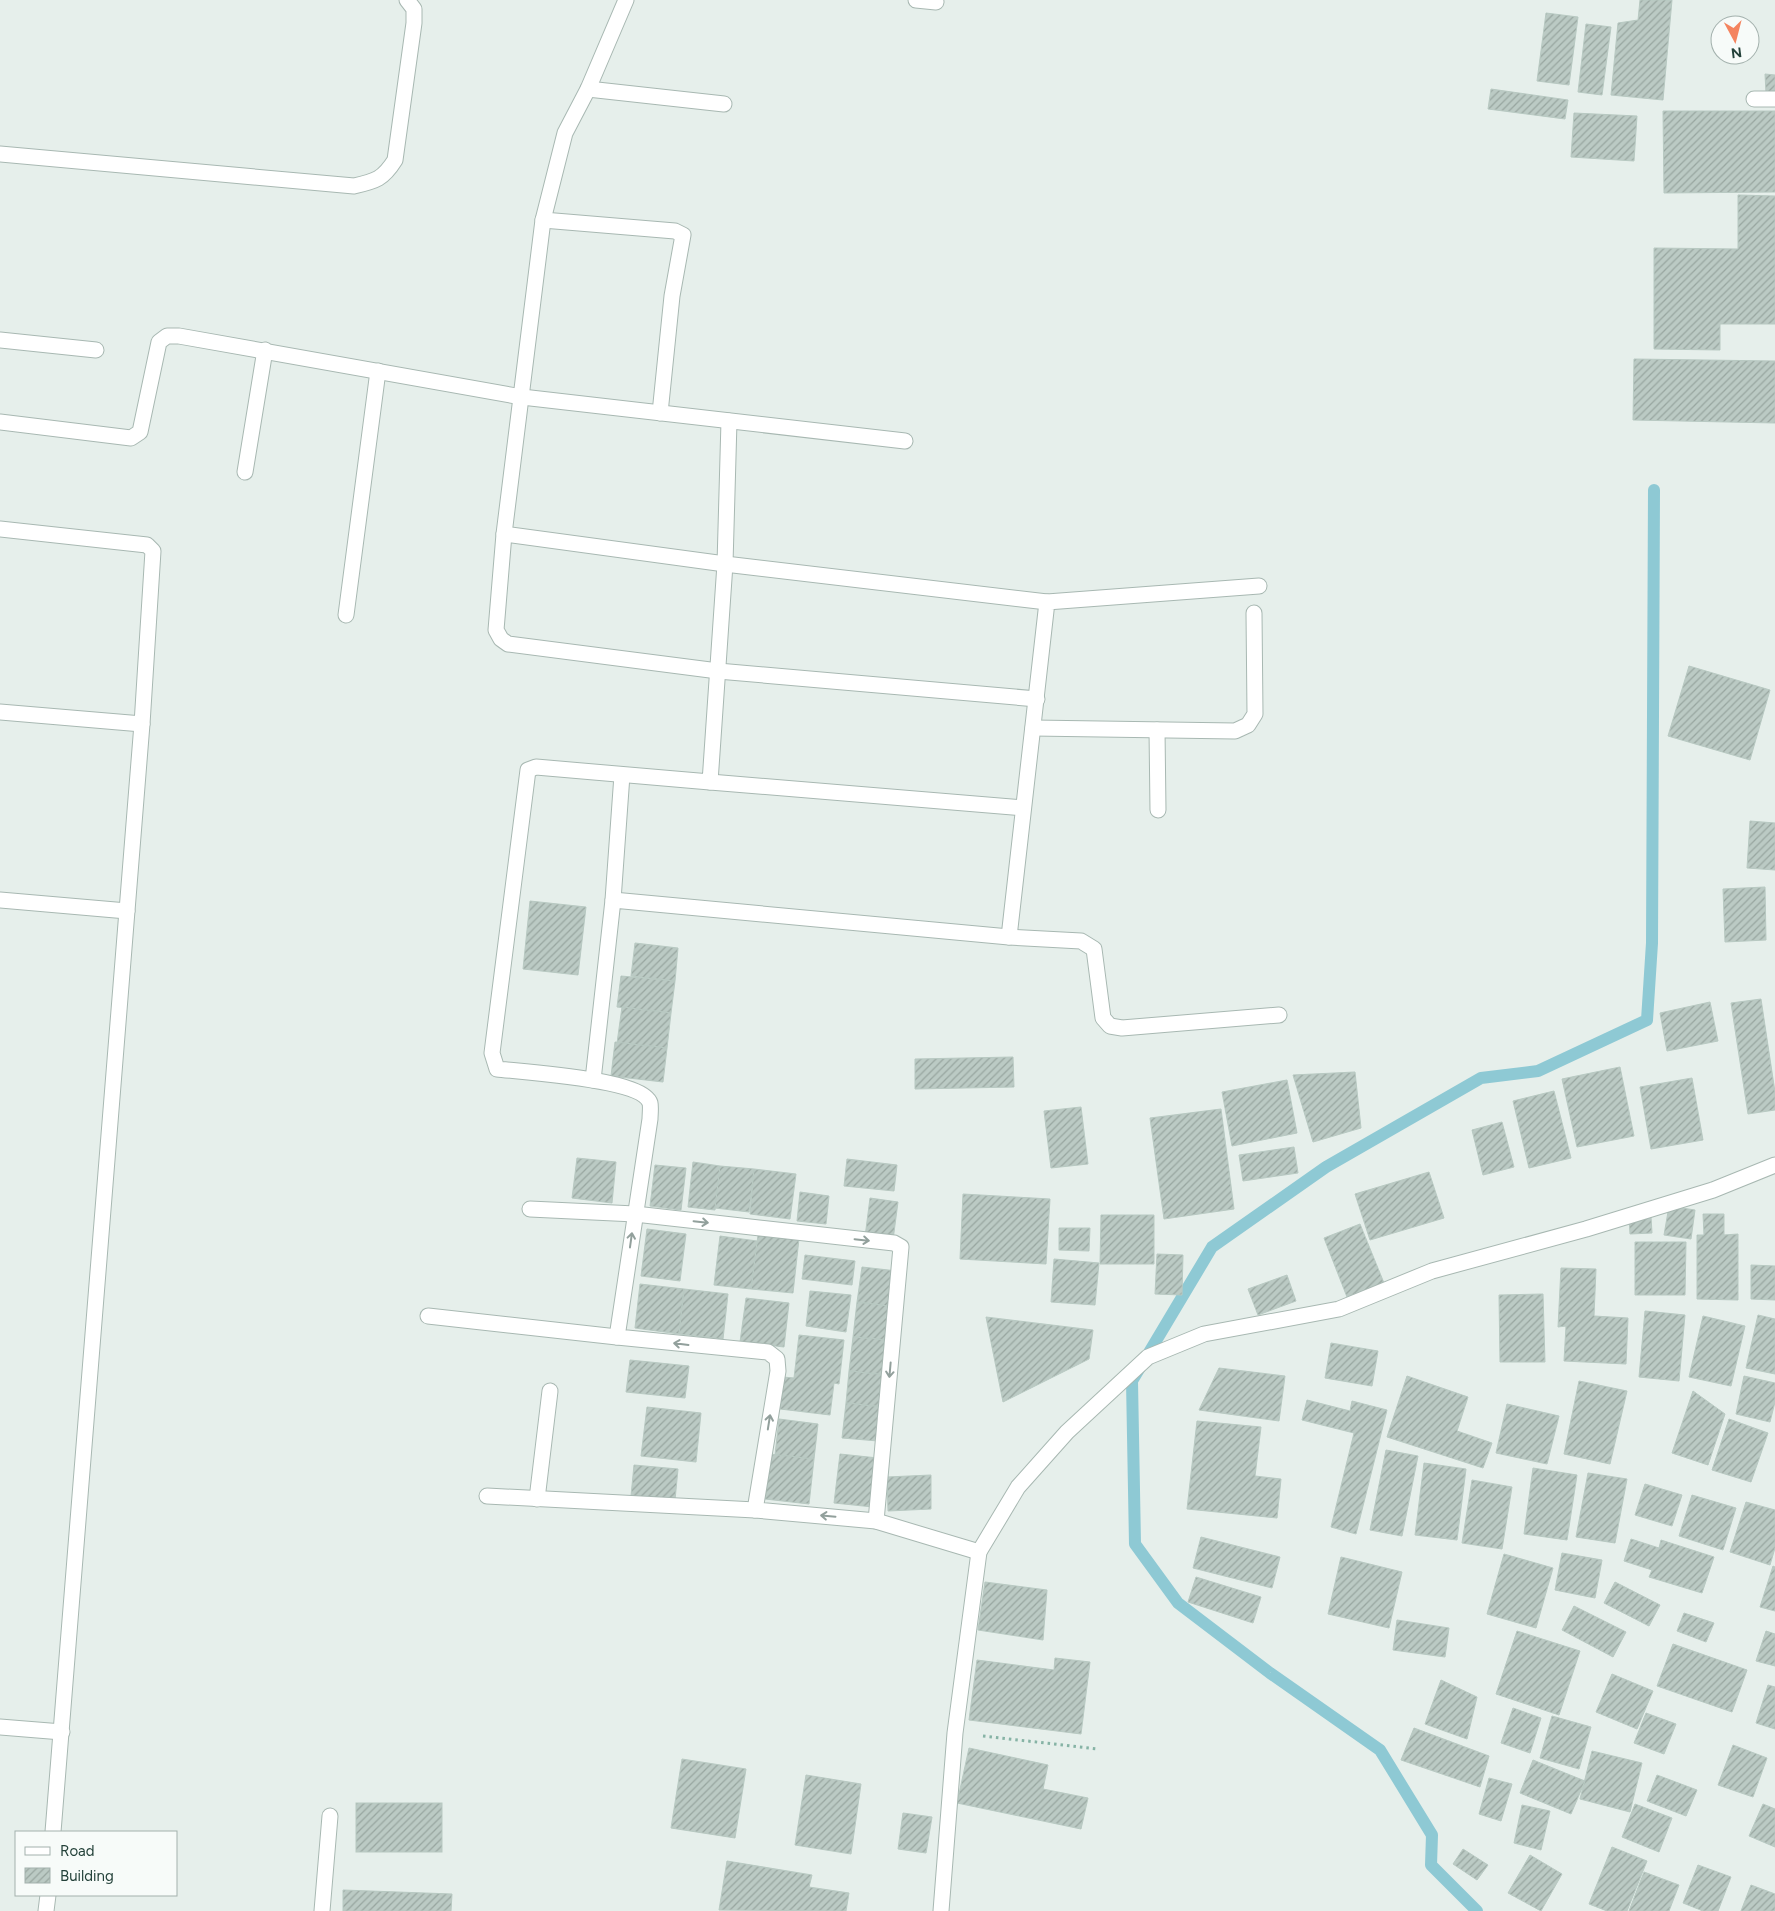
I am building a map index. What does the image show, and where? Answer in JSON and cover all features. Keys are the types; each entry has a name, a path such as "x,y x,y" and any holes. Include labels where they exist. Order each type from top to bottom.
{"street":[{"path":"0,154 354,186 373,181 386,174 395,160 414,23 414,9 407,0"},
{"path":"626,0 588,89 565,133 543,220 504,534 496,630 501,639 508,644 718,671 1036,699"},
{"path":"916,0 936,2"},
{"path":"588,89 724,104"},
{"path":"1754,99 1775,99"},
{"path":"543,220 675,231 682,235 672,296 660,413"},
{"path":"0,422 131,438 140,432 159,342 167,336 179,336 522,397 905,441"},
{"path":"0,340 96,350"},
{"path":"245,472 265,350"},
{"path":"346,616 378,371"},
{"path":"710,782 725,564 728,422"},
{"path":"0,529 124,541 147,545 153,551 142,724 53,1831"},
{"path":"504,534 725,564 1047,602 1258,586"},
{"path":"1009,937 1047,602"},
{"path":"1033,728 1235,731 1248,725 1255,714 1254,613"},
{"path":"0,712 142,724"},
{"path":"1157,730 1158,810"},
{"path":"617,1337 650,1119 650,1103 645,1097 624,1086 593,1080 497,1069 492,1053 528,770 536,767 622,776 1023,808"},
{"path":"593,1080 613,900 622,776"},
{"path":"0,900 126,911"},
{"path":"613,900 1009,937 1081,941 1089,944 1094,949 1103,1018 1110,1026 1122,1028 1279,1015"},
{"path":"941,1911 956,1733 979,1552 1018,1487 1067,1432 1148,1356 1204,1334 1339,1309 1432,1271 1586,1229 1714,1190 1775,1165"},
{"path":"530,1209 635,1214 894,1244 901,1247 876,1520"},
{"path":"428,1316 768,1352 777,1359 778,1371 755,1510"},
{"path":"537,1499 550,1390"},
{"path":"486,1496 755,1510 876,1520 979,1552"},
{"path":"0,1728 62,1732"},
{"path":"322,1911 330,1816"},
{"path":"46,1911 48,1896"}],"path":[{"path":"956,1733 1098,1749"}],"building":[{"path":"1640,0 1672,0 1663,100 1611,95 1618,23 1638,20"},
{"path":"1546,13 1578,17 1569,85 1537,81"},
{"path":"1586,24 1611,27 1602,95 1578,92"},
{"path":"1765,74 1775,75 1775,93 1766,93"},
{"path":"1491,89 1568,100 1565,119 1488,109"},
{"path":"1663,111 1775,111 1775,192 1664,193"},
{"path":"1574,113 1637,116 1634,161 1571,157"},
{"path":"1738,195 1775,196 1775,324 1720,324 1720,350 1654,349 1654,248 1738,249"},
{"path":"1634,359 1775,361 1775,423 1633,420"},
{"path":"1689,666 1770,690 1750,760 1668,736"},
{"path":"1750,821 1775,823 1775,870 1747,868"},
{"path":"1765,887 1766,940 1725,942 1723,889"},
{"path":"530,901 586,907 578,975 523,969"},
{"path":"635,943 678,948 675,981 631,976"},
{"path":"621,976 675,981 671,1013 617,1007"},
{"path":"1761,999 1775,1092 1775,1110 1748,1114 1731,1003"},
{"path":"1710,1002 1718,1041 1667,1051 1660,1013"},
{"path":"622,1007 671,1013 667,1048 617,1043"},
{"path":"615,1042 667,1048 663,1082 611,1076"},
{"path":"1013,1057 1014,1087 915,1089 915,1059"},
{"path":"1620,1067 1634,1136 1577,1147 1562,1079"},
{"path":"1355,1072 1361,1128 1313,1142 1293,1075"},
{"path":"1692,1078 1703,1140 1651,1149 1640,1087"},
{"path":"1287,1080 1297,1133 1232,1146 1222,1092"},
{"path":"1554,1091 1571,1158 1529,1168 1513,1101"},
{"path":"1081,1107 1088,1164 1051,1168 1044,1111"},
{"path":"1221,1109 1234,1209 1164,1219 1150,1118"},
{"path":"1502,1122 1514,1167 1483,1175 1472,1130"},
{"path":"1294,1147 1298,1173 1243,1181 1239,1155"},
{"path":"577,1158 616,1162 612,1203 572,1198"},
{"path":"847,1159 897,1165 894,1191 844,1186"},
{"path":"693,1162 720,1166 715,1210 688,1207"},
{"path":"655,1165 686,1168 681,1210 650,1206"},
{"path":"720,1166 754,1169 749,1212 715,1208"},
{"path":"754,1169 796,1174 790,1219 750,1214"},
{"path":"1429,1172 1444,1218 1370,1240 1355,1194"},
{"path":"800,1192 829,1196 826,1224 797,1221"},
{"path":"963,1194 1050,1199 1046,1264 960,1259"},
{"path":"870,1198 898,1202 893,1240 865,1237"},
{"path":"1669,1206 1695,1210 1691,1239 1664,1235"},
{"path":"1703,1214 1724,1214 1724,1235 1738,1234 1738,1300 1697,1299 1697,1235 1704,1235"},
{"path":"1101,1215 1154,1215 1154,1264 1100,1264"},
{"path":"1651,1217 1652,1233 1630,1234 1629,1218"},
{"path":"1360,1224 1384,1283 1347,1297 1324,1238"},
{"path":"1059,1228 1090,1228 1089,1251 1059,1250"},
{"path":"647,1229 686,1234 680,1281 641,1276"},
{"path":"758,1235 799,1239 793,1293 751,1289"},
{"path":"720,1236 757,1241 751,1289 714,1285"},
{"path":"1635,1242 1686,1242 1685,1295 1635,1295"},
{"path":"1157,1254 1183,1255 1182,1295 1155,1294"},
{"path":"805,1255 855,1261 852,1285 802,1279"},
{"path":"1054,1259 1099,1263 1095,1305 1051,1302"},
{"path":"1751,1265 1775,1266 1775,1300 1751,1299"},
{"path":"862,1267 897,1271 894,1307 857,1302"},
{"path":"1561,1268 1596,1269 1594,1316 1628,1318 1626,1364 1564,1361 1566,1326 1558,1327"},
{"path":"1287,1275 1296,1301 1258,1315 1248,1289"},
{"path":"640,1284 684,1289 679,1334 635,1328"},
{"path":"684,1289 728,1294 723,1339 679,1334"},
{"path":"810,1291 851,1295 846,1332 806,1326"},
{"path":"1543,1294 1545,1362 1500,1362 1499,1295"},
{"path":"746,1298 789,1303 784,1347 740,1342"},
{"path":"857,1302 894,1307 888,1340 853,1337"},
{"path":"1645,1311 1685,1315 1679,1381 1639,1377"},
{"path":"1758,1315 1775,1319 1775,1374 1746,1368"},
{"path":"1703,1316 1745,1326 1731,1386 1689,1377"},
{"path":"986,1317 1093,1330 1089,1359 1003,1402"},
{"path":"799,1335 844,1340 839,1384 834,1383 830,1415 780,1409 783,1377 794,1378"},
{"path":"853,1337 888,1340 884,1375 849,1371"},
{"path":"1331,1343 1378,1351 1372,1386 1325,1378"},
{"path":"630,1360 689,1366 685,1398 626,1392"},
{"path":"1219,1368 1285,1376 1279,1421 1199,1410"},
{"path":"849,1371 887,1375 883,1407 846,1403"},
{"path":"1407,1376 1468,1397 1457,1431 1492,1443 1483,1468 1387,1437"},
{"path":"1744,1376 1775,1383 1775,1402 1770,1422 1736,1414"},
{"path":"1579,1381 1627,1391 1610,1464 1564,1454"},
{"path":"1693,1391 1725,1414 1708,1465 1672,1453"},
{"path":"1307,1400 1350,1411 1352,1401 1387,1410 1356,1534 1331,1527 1354,1433 1302,1420"},
{"path":"846,1403 883,1407 878,1441 842,1438"},
{"path":"1507,1404 1559,1416 1547,1464 1496,1453"},
{"path":"647,1407 701,1413 696,1462 641,1456"},
{"path":"779,1419 818,1424 814,1459 775,1455"},
{"path":"1729,1419 1768,1433 1751,1482 1712,1470"},
{"path":"1197,1421 1261,1427 1255,1476 1281,1479 1277,1518 1187,1509"},
{"path":"1386,1450 1418,1456 1402,1536 1370,1530"},
{"path":"770,1454 814,1459 809,1504 765,1499"},
{"path":"840,1454 878,1458 873,1507 834,1503"},
{"path":"1424,1463 1466,1469 1457,1540 1415,1535"},
{"path":"634,1465 678,1469 675,1500 631,1496"},
{"path":"1533,1468 1577,1475 1567,1540 1524,1534"},
{"path":"1588,1473 1627,1479 1615,1543 1576,1537"},
{"path":"931,1475 931,1509 888,1511 887,1477"},
{"path":"1472,1480 1512,1487 1502,1549 1462,1543"},
{"path":"1645,1484 1682,1495 1672,1526 1635,1515"},
{"path":"1692,1495 1736,1508 1723,1550 1679,1536"},
{"path":"1746,1502 1775,1510 1775,1548 1770,1565 1730,1552"},
{"path":"1201,1537 1280,1557 1272,1588 1193,1568"},
{"path":"1631,1539 1659,1548 1661,1540 1714,1557 1702,1593 1649,1577 1652,1570 1624,1561"},
{"path":"1562,1553 1602,1560 1595,1598 1555,1590"},
{"path":"1504,1554 1553,1568 1536,1628 1487,1614"},
{"path":"1341,1557 1402,1572 1389,1628 1328,1614"},
{"path":"1773,1566 1775,1567 1775,1611 1760,1607"},
{"path":"1196,1577 1261,1597 1253,1623 1188,1602"},
{"path":"985,1582 1047,1590 1043,1640 978,1630"},
{"path":"1615,1582 1660,1605 1649,1626 1604,1603"},
{"path":"1574,1606 1626,1632 1613,1657 1562,1630"},
{"path":"1684,1613 1714,1623 1706,1642 1677,1631"},
{"path":"1397,1620 1449,1628 1445,1657 1393,1650"},
{"path":"1517,1631 1580,1651 1559,1715 1496,1694"},
{"path":"1766,1631 1775,1634 1775,1666 1756,1661"},
{"path":"1673,1644 1747,1670 1732,1712 1657,1686"},
{"path":"1055,1658 1090,1662 1081,1734 969,1720 977,1660 1054,1670"},
{"path":"1612,1674 1653,1691 1637,1729 1596,1712"},
{"path":"1441,1680 1477,1697 1467,1739 1425,1724"},
{"path":"1768,1685 1775,1687 1775,1729 1756,1723"},
{"path":"1513,1708 1541,1718 1530,1753 1501,1743"},
{"path":"1646,1713 1676,1724 1664,1754 1634,1743"},
{"path":"1552,1716 1591,1727 1579,1769 1540,1758"},
{"path":"1414,1728 1489,1756 1480,1787 1401,1760"},
{"path":"1733,1745 1767,1758 1753,1797 1718,1785"},
{"path":"969,1748 1048,1765 1043,1789 1088,1798 1081,1829 957,1803"},
{"path":"1592,1751 1642,1763 1630,1812 1580,1799"},
{"path":"682,1759 746,1769 735,1838 671,1828"},
{"path":"1533,1760 1585,1781 1571,1814 1520,1793"},
{"path":"806,1775 861,1784 851,1854 795,1845"},
{"path":"1657,1775 1697,1790 1686,1816 1647,1801"},
{"path":"1489,1778 1512,1784 1501,1821 1479,1814"},
{"path":"356,1803 442,1803 442,1852 356,1852"},
{"path":"1635,1804 1672,1818 1659,1852 1622,1837"},
{"path":"1763,1804 1775,1809 1775,1847 1749,1836"},
{"path":"1522,1805 1550,1811 1541,1850 1514,1843"},
{"path":"903,1813 932,1817 926,1853 898,1849"},
{"path":"1612,1847 1647,1861 1627,1911 1607,1911 1589,1904"},
{"path":"1463,1849 1488,1865 1477,1880 1453,1864"},
{"path":"1530,1855 1562,1874 1541,1911 1508,1893"},
{"path":"727,1861 812,1875 809,1887 849,1893 846,1911 719,1910"},
{"path":"1698,1865 1731,1877 1718,1911 1703,1911 1683,1903"},
{"path":"1644,1872 1679,1885 1669,1911 1629,1911"},
{"path":"1751,1885 1775,1894 1775,1911 1741,1911"},
{"path":"343,1890 452,1894 451,1911 343,1911"}],"waterway":[{"path":"1477,1911 1431,1865 1432,1835 1380,1750 1270,1673 1178,1603 1135,1544 1132,1381 1212,1247 1326,1167 1481,1078 1538,1071 1647,1020 1652,943 1654,490"}]}
